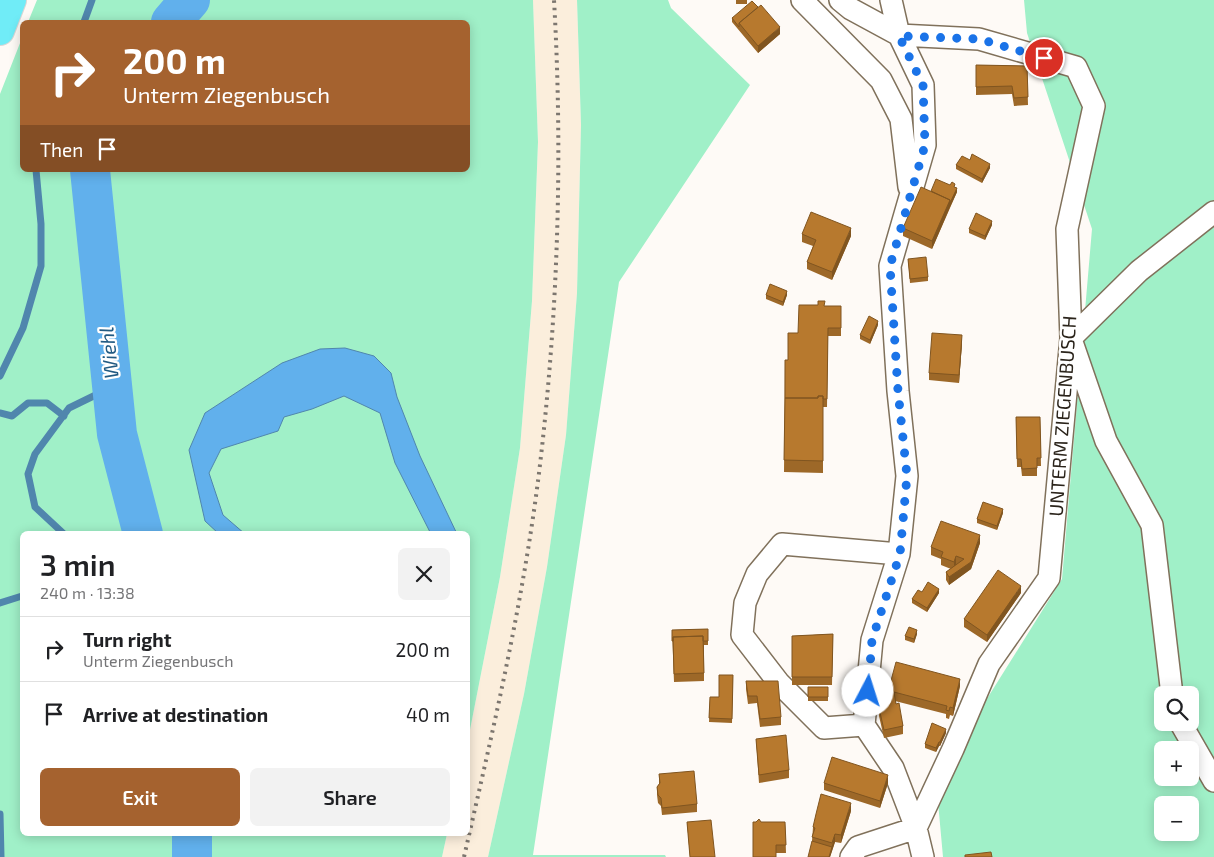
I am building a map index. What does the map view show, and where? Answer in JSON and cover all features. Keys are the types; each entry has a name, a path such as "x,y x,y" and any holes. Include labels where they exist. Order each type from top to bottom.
{"main road":[{"path":"0,31 12,0"}],"street":[{"path":"802,0 881,80 901,119 910,196"},
{"path":"840,0 851,10 899,36"},
{"path":"890,0 899,36 923,85 925,145 890,266 898,391 907,476 900,554 872,640 864,724 893,768 916,828 923,857"},
{"name":"UNTERM ZIEGENBUSCH","path":"899,36 979,39 1076,67 1094,106 1068,230 1071,338 1049,578 989,664 953,749 916,828"},
{"path":"1171,686 1152,525 1106,441 1071,338 1139,271 1214,212"},
{"path":"864,724 824,728 779,683 742,635 745,603 757,574 782,544 900,554"},
{"path":"1185,731 1214,781"},
{"path":"851,857 858,847 916,828"}],"shaded area":[{"path":"533,0 577,0 581,125 577,293 566,435 547,567 524,694 488,857 442,857 447,836 470,836 470,730 500,577 520,448 532,301 538,143"}],"green space":[{"path":"37,0 533,0 538,142 532,301 520,448 500,577 470,730 470,531 20,531 20,836 447,836 442,857 0,857 0,94 20,43 20,172 470,172 470,20 29,20"},
{"path":"577,0 668,0 671,8 750,85 619,282 533,855 665,855 666,857 488,857 524,694 547,567 566,435 577,293 581,125"},
{"path":"1024,0 1214,0 1214,857 943,857 936,780 1062,579 1092,229 1027,33"}],"water":[{"path":"345,348 374,356 391,373 397,397 420,456 456,531 429,531 395,463 380,413 344,396 312,409 284,417 278,431 221,449 209,473 223,515 242,531 216,531 205,521 189,450 205,413 282,363 320,349"}],"building":[{"path":"752,1 758,7 739,23 739,27 732,18"},
{"path":"761,5 780,27 758,46 739,23"},
{"path":"976,65 1027,66 1028,97 1014,98 1012,86 976,87"},
{"path":"972,154 990,164 982,179 956,165 962,156 970,160"},
{"path":"936,179 950,185 952,182 955,184 954,187 957,188 950,203 950,200 931,191"},
{"path":"921,187 950,200 932,241 903,228"},
{"path":"811,212 851,228 832,272 807,262 816,240 802,234"},
{"path":"976,213 992,221 985,236 969,229"},
{"path":"926,257 928,277 910,279 908,259"},
{"path":"770,284 787,291 783,302 766,295"},
{"path":"818,301 825,301 824,306 841,306 841,328 828,328 827,399 823,399 823,396 818,396 818,398 785,398 785,360 788,360 788,333 798,333 799,305 818,305"},
{"path":"869,316 878,321 870,340 860,335"},
{"path":"932,333 962,335 959,375 929,373"},
{"path":"818,396 823,396 823,461 784,460 785,398 818,398"},
{"path":"1016,417 1040,417 1041,458 1037,458 1037,468 1022,469 1021,459 1017,459"},
{"path":"983,502 1003,509 997,526 977,519"},
{"path":"941,521 980,535 971,562 949,577 946,572 964,559 956,556 954,562 941,557 943,552 931,547"},
{"path":"998,570 1021,586 987,635 964,619"},
{"path":"928,582 939,589 927,608 912,599 918,590 922,592"},
{"path":"909,627 917,630 914,639 905,636"},
{"path":"708,629 708,641 703,641 703,636 673,637 672,641 672,630"},
{"path":"833,634 832,677 792,677 792,636"},
{"path":"703,636 704,673 674,674 673,637"},
{"path":"896,662 960,679 953,708 950,707 949,711 946,710 947,706 894,692 896,704 899,703 903,726 884,730 879,708 880,687 889,688"},
{"path":"719,675 733,675 732,719 709,718 710,697 719,697"},
{"path":"746,681 778,681 781,717 760,719 757,696 748,696"},
{"path":"808,687 828,687 828,697 808,697"},
{"path":"932,723 946,729 936,748 925,744"},
{"path":"786,735 789,770 759,775 756,739"},
{"path":"832,757 888,775 880,801 824,783"},
{"path":"694,771 697,804 662,808 657,787 660,783 659,774"},
{"path":"821,794 851,803 841,835 835,834 832,843 812,837"},
{"path":"759,819 761,822 785,822 786,845 776,845 776,857 753,857 753,822"},
{"path":"711,820 715,857 690,857 687,822"},
{"path":"812,841 832,847 829,857 808,857"},
{"path":"991,852 992,857 965,857 965,855"}],"waterway":[{"path":"85,20 92,0"},
{"name":"Wiehl","path":"173,20 190,0"},
{"path":"0,376 23,328 41,266 41,224 36,172"},
{"name":"Wiehl","path":"90,172 117,434 142,531"},
{"path":"61,531 35,507 28,474 35,454 69,408 112,387"},
{"path":"0,413 12,416 28,403 47,403 64,416"},
{"path":"0,603 20,597"},
{"path":"0,814 1,857"},
{"name":"Wiehl","path":"192,836 192,857"}],"railway":[{"path":"470,830 525,570 539,473 551,355 558,177 557,59 554,0"},
{"path":"464,857 469,836"}],"route":[{"path":"868,691 872,640 900,554 907,476 898,391 890,266 925,145 923,85 899,36 979,39 1044,58"}]}
